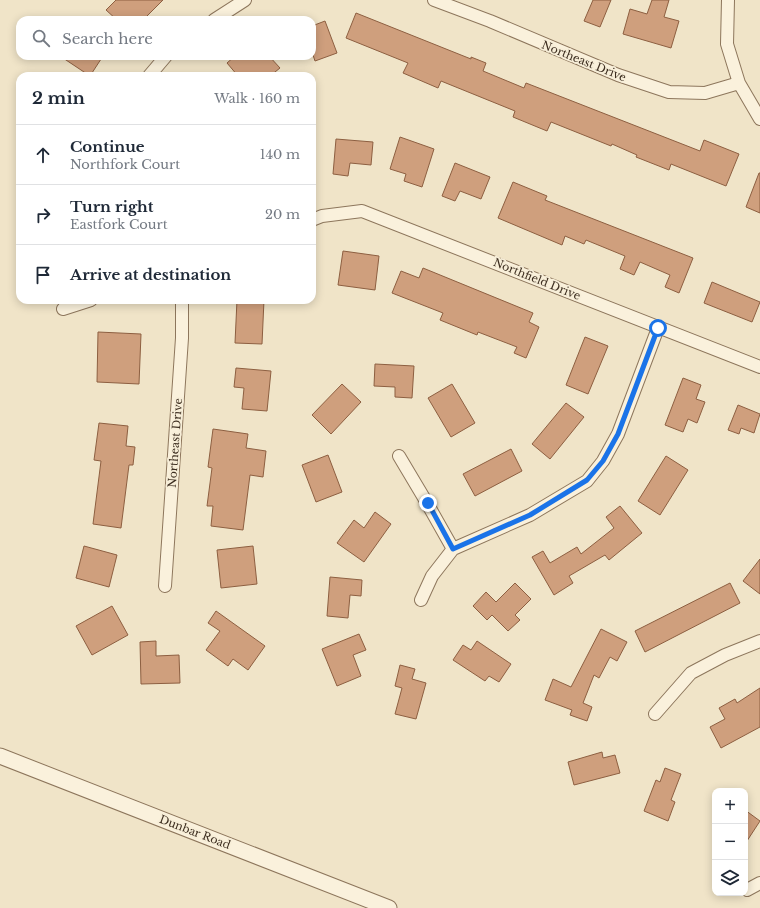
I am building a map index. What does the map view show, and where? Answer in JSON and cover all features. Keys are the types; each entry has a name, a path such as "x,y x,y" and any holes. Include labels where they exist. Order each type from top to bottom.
{"street":[{"path":"220,16 245,0"},
{"name":"Northeast Drive","path":"434,0 490,21 618,75 669,92 705,93 739,83"},
{"path":"728,0 727,44 739,83 760,119"},
{"path":"152,72 163,60"},
{"name":"Northfield Drive","path":"316,218 322,216 362,211 534,277 658,328 760,367"},
{"path":"63,309 79,304"},
{"name":"Northeast Drive","path":"165,586 182,338 182,304"},
{"path":"421,600 432,576 453,549 530,515 587,480 603,461 618,434 658,328"},
{"path":"399,456 428,503 453,549"},
{"path":"655,714 691,673 725,655 760,641"},
{"name":"Dunbar Road","path":"0,756 389,908"},
{"path":"748,889 760,883"}],"building":[{"path":"116,0 163,0 147,16 113,16 106,10"},
{"path":"593,0 611,0 600,27 584,21"},
{"path":"652,0 669,0 664,17 679,21 671,48 623,34 630,9 647,14"},
{"path":"356,13 471,59 471,57 486,63 483,71 524,88 526,83 700,151 704,140 739,154 726,186 671,164 669,170 636,157 637,155 612,144 611,146 551,122 547,131 513,117 515,111 441,81 438,88 403,73 408,63 346,38"},
{"path":"325,21 337,53 315,61 316,60 316,24"},
{"path":"66,60 100,60 93,72 84,72"},
{"path":"230,60 273,60 280,68 275,72 235,72 227,63"},
{"path":"400,137 434,149 422,187 404,181 406,174 390,169"},
{"path":"336,139 373,142 371,165 350,163 348,176 333,174"},
{"path":"455,163 490,177 481,199 460,191 455,201 442,196"},
{"path":"760,173 760,213 746,207"},
{"path":"513,182 547,196 545,200 693,258 679,293 665,287 670,275 640,262 634,275 620,269 625,256 586,240 584,244 565,236 562,245 498,218"},
{"path":"343,251 379,256 375,290 338,285"},
{"path":"423,268 533,313 529,322 539,327 526,358 514,353 517,347 478,332 477,335 440,320 443,313 392,293 401,271 419,278"},
{"path":"712,282 760,302 752,322 704,303"},
{"path":"237,304 264,304 262,344 235,343"},
{"path":"98,332 141,334 139,384 97,382"},
{"path":"585,337 608,346 588,394 566,385"},
{"path":"375,364 414,366 412,398 395,397 395,387 374,386"},
{"path":"236,368 271,371 267,411 242,409 244,388 234,387"},
{"path":"683,378 701,385 696,399 705,402 697,423 688,419 683,432 665,425"},
{"path":"342,384 361,402 331,434 312,415"},
{"path":"452,384 475,423 451,437 428,398"},
{"path":"566,403 584,417 550,459 532,444"},
{"path":"738,405 760,414 754,433 741,428 739,434 728,430"},
{"path":"99,423 128,426 126,446 135,447 133,465 129,465 121,528 93,524 101,461 94,460"},
{"path":"213,429 248,434 246,448 266,451 263,477 250,475 243,530 211,526 213,506 207,506 212,468 208,467"},
{"path":"511,449 522,471 475,496 463,474"},
{"path":"328,455 342,492 316,502 302,465"},
{"path":"666,456 688,470 660,515 638,501"},
{"path":"620,506 642,533 609,560 605,555 569,576 573,583 554,595 532,557 543,551 550,563 577,547 581,554 614,528 606,517"},
{"path":"375,512 391,524 364,562 337,543 354,520 364,528"},
{"path":"84,546 117,555 109,587 76,578"},
{"path":"253,546 257,584 221,588 217,550"},
{"path":"760,559 760,594 743,581"},
{"path":"330,577 362,580 361,596 350,595 348,618 327,616"},
{"path":"515,583 531,599 515,615 520,620 508,631 492,615 487,620 473,606 486,592 496,602"},
{"path":"730,583 740,603 645,652 635,631"},
{"path":"112,606 128,635 92,655 76,626"},
{"path":"216,611 265,646 248,670 233,659 228,666 206,650 220,631 208,623"},
{"path":"601,629 627,642 617,661 610,657 599,678 594,675 583,703 592,707 587,721 570,715 572,710 545,700 553,679 571,687"},
{"path":"359,634 366,650 353,655 361,676 337,686 322,649"},
{"path":"156,641 156,656 179,655 180,683 141,684 140,642"},
{"path":"477,641 511,664 499,682 489,676 485,681 453,660 463,645 471,650"},
{"path":"400,665 415,669 412,679 426,683 416,719 395,714 402,688 395,686"},
{"path":"760,688 760,727 721,748 710,727 725,719 719,708 735,699 737,703"},
{"path":"602,752 603,758 615,755 620,773 574,785 568,762"},
{"path":"665,768 681,774 671,800 675,802 668,821 644,811 656,780 660,782"},
{"path":"748,812 760,821 748,839"}],"route":[{"path":"428,503 453,549 530,515 565,496 587,480 603,461 618,434 658,328"}]}
